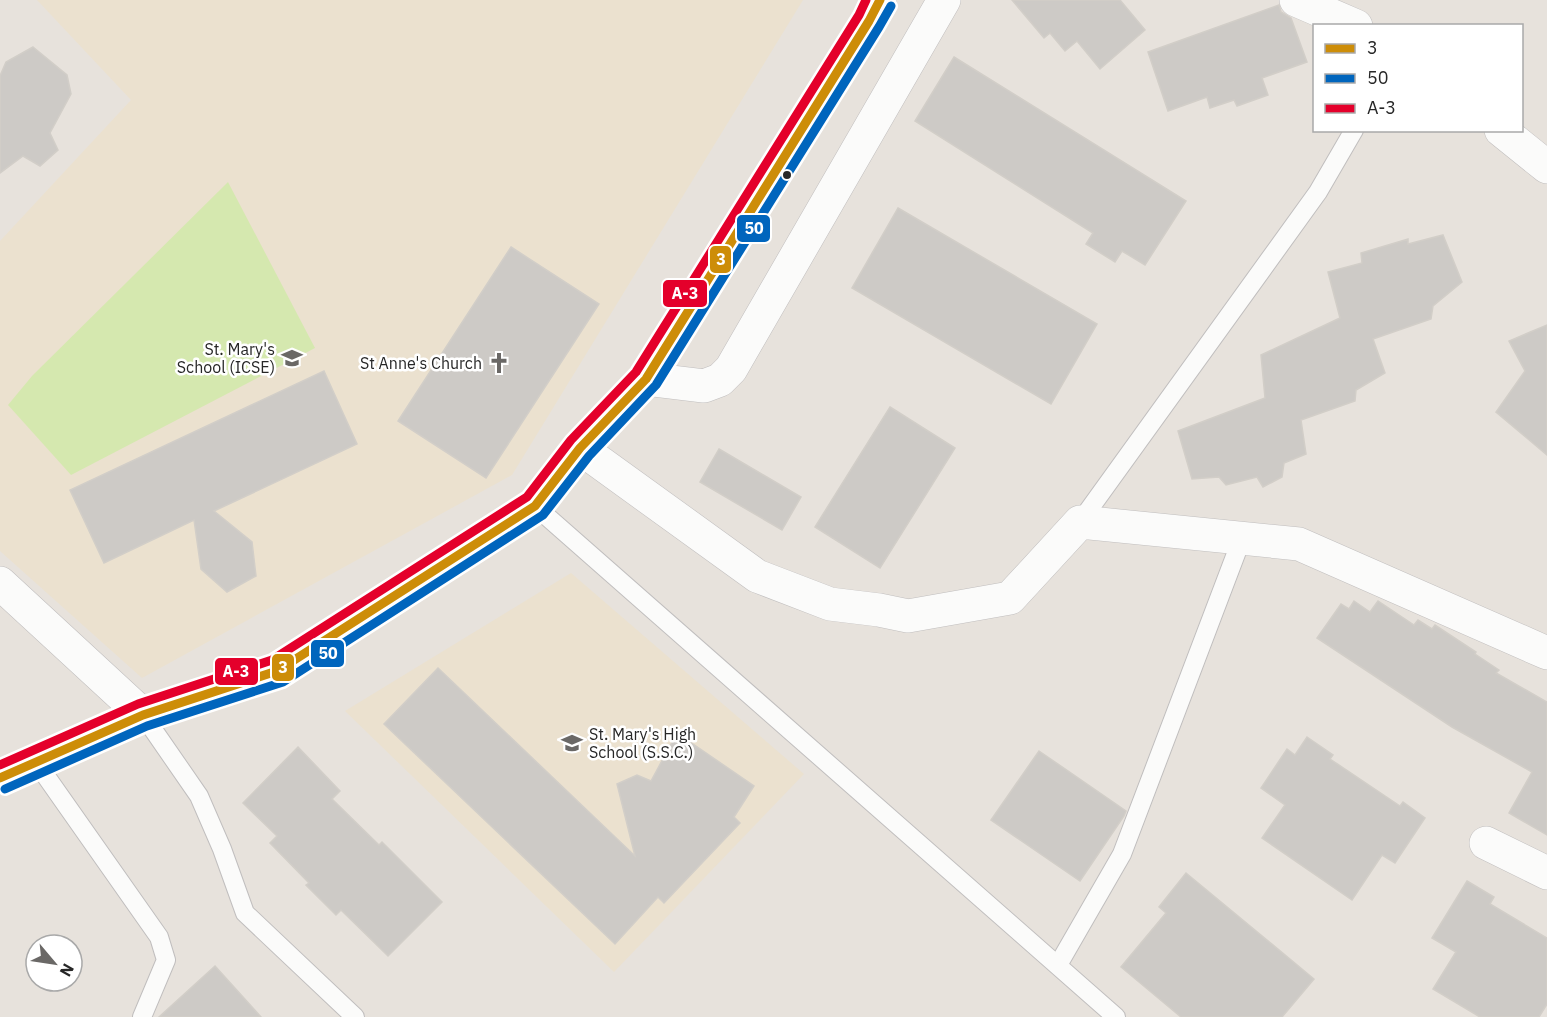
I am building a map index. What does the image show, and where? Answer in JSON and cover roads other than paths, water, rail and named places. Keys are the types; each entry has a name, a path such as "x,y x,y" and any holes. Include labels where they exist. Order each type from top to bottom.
{"street":[{"path":"0,778 143,715 277,671 535,506 580,448 646,379 880,0"},
{"path":"646,379 704,386 720,380 731,369 944,0"},
{"path":"1296,0 1351,24"},
{"path":"1503,132 1547,167"},
{"path":"580,448 757,576 830,604 908,616 1010,598 1080,522 1299,544 1547,653"},
{"path":"0,583 143,715"},
{"path":"1486,843 1547,873"}],"lane":[{"path":"1080,522 1318,192 1353,132"},
{"path":"535,506 1116,1017"},
{"path":"1058,965 1122,854 1242,538"},
{"path":"143,715 199,796 222,849 245,913 355,1017"},
{"path":"36,762 159,936 166,960 142,1017"}],"place":[{"name":"St. Mary's School (ICSE)","path":"292,358"},
{"name":"St Anne's Church","path":"499,363"},
{"name":"St. Mary's High School (S.S.C.)","path":"572,743"}]}
